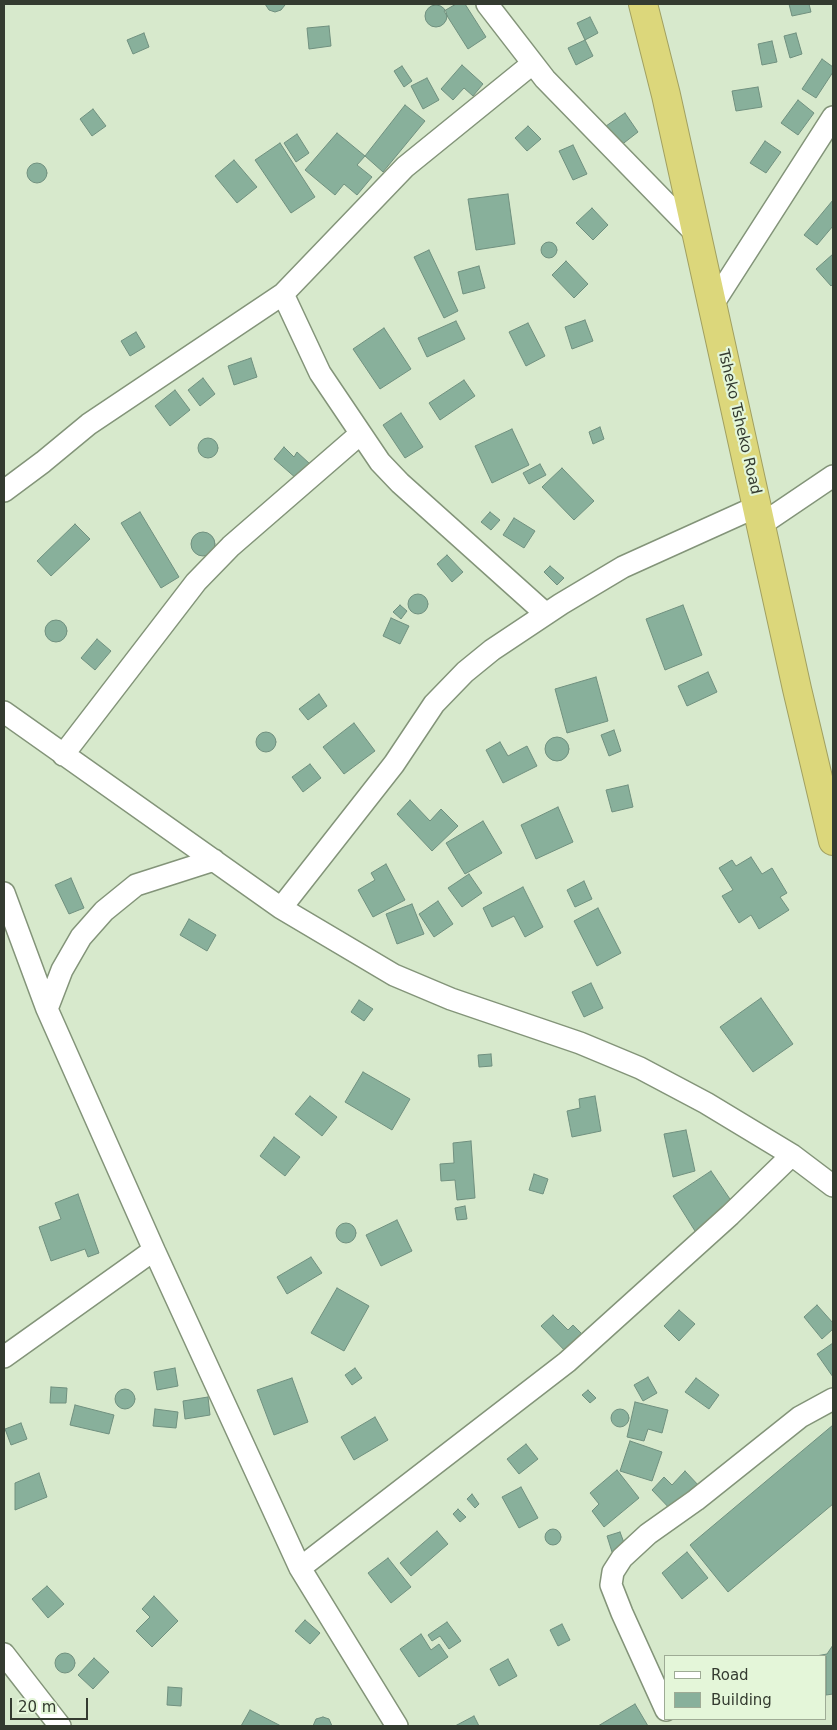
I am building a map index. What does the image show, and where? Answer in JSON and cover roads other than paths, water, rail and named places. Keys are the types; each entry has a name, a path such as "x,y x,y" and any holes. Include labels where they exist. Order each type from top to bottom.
{"highway":[{"name":"Tsheko Tsheko Road","path":"644,4 698,235 797,689 833,841"}],"street":[{"path":"487,4 532,64 574,110 698,235"},
{"path":"4,491 89,424 283,294 405,167 532,64"},
{"path":"713,304 833,117"},
{"path":"283,294 320,373 380,462 400,483 546,614"},
{"path":"63,755 196,582 231,546 360,435"},
{"path":"282,908 394,764 434,704 466,672 492,650 546,614 623,568 760,515 833,476"},
{"path":"4,712 282,908 394,974 451,998 580,1043 640,1068 706,1102 792,1155 833,1186"},
{"path":"47,1009 62,970 81,937 104,911 136,885 214,860"},
{"path":"4,893 47,1009 154,1250 300,1568 397,1726"},
{"path":"300,1568 567,1362 730,1215 792,1155"},
{"path":"4,1357 154,1250"},
{"path":"664,1705 611,1585 613,1572 622,1558 648,1534 696,1500 800,1417 833,1399"},
{"path":"4,1654 60,1726"}]}
